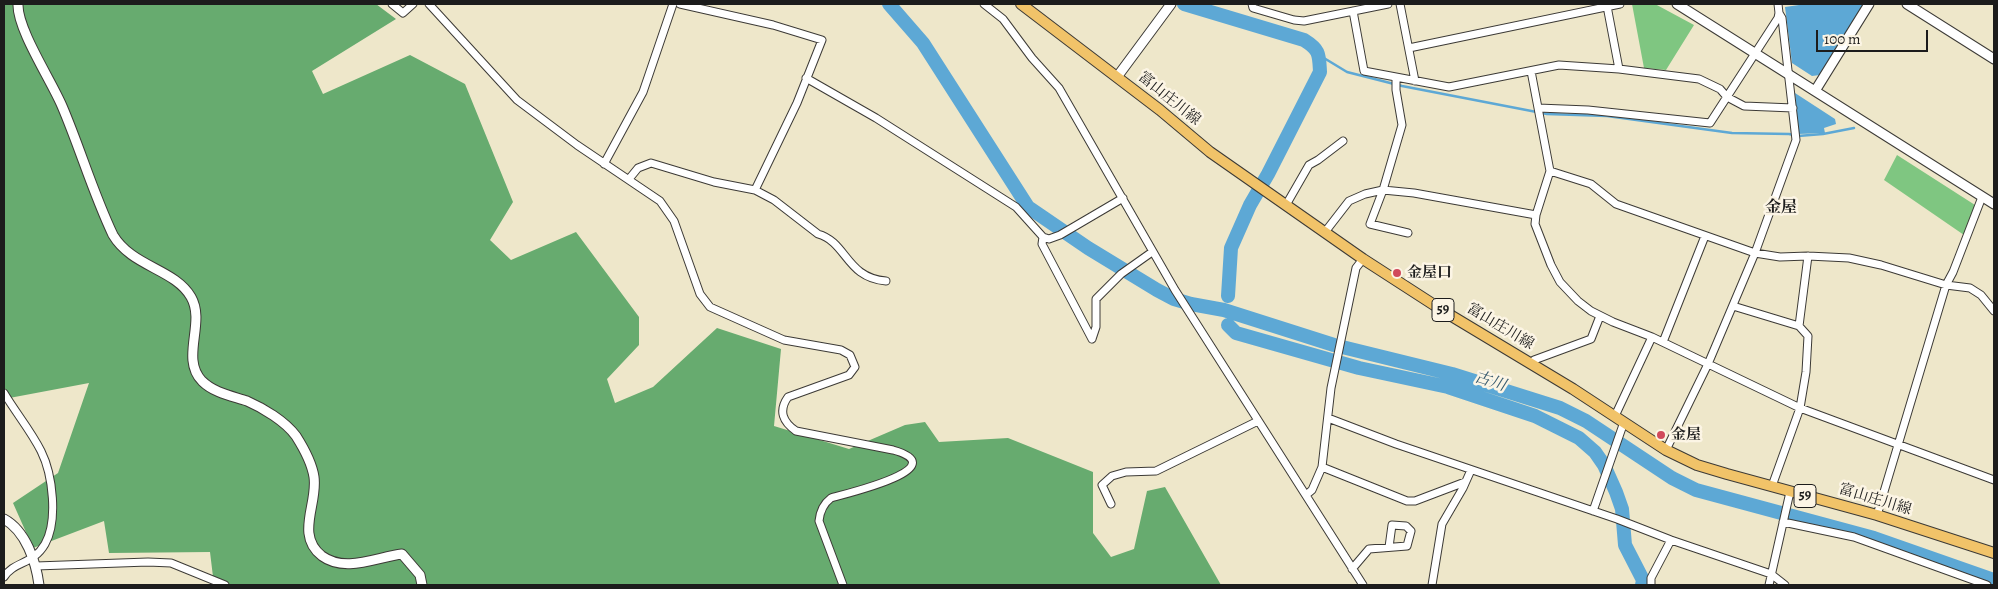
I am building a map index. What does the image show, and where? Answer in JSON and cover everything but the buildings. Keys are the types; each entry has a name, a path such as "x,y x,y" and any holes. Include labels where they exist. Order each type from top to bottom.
{"main road":[{"name":"富山庄川線","path":"1021,4 1117,77 1210,152 1266,192 1445,312 1532,364 1666,450 1697,464 1790,492 1877,515 1994,553"}],"street":[{"path":"18,4 18,11 32,46 62,105 96,195 116,240 120,246 135,258 185,288 192,299 196,318 193,350 194,364 202,380 211,388 263,409 295,435 314,477 314,492 308,527 309,536 316,550 324,557 349,565 402,554 420,576 422,585"},
{"path":"392,4 403,13 413,4"},
{"path":"429,4 517,100 604,164 660,201 674,220 700,294 710,307 784,340 842,350 850,355 855,367 849,375 788,397 782,411 783,418 788,426 796,431 892,450 909,457 911,463 909,469 896,479 831,498 820,512 819,521 844,585"},
{"path":"604,164 642,92 672,4"},
{"path":"680,4 773,25 822,40 796,103 755,190"},
{"path":"984,4 1003,19 1032,58 1059,88 1175,290 1363,585"},
{"path":"1252,4 1253,8 1304,21 1388,4"},
{"path":"1400,4 1415,81"},
{"path":"1409,48 1620,4"},
{"path":"1677,4 1994,204"},
{"path":"1666,450 1708,364 1733,306 1755,253 1796,140 1790,75 1782,18 1778,4"},
{"path":"1816,91 1869,4"},
{"path":"1907,4 1994,59"},
{"path":"1117,77 1169,6"},
{"path":"1607,6 1619,69"},
{"path":"1353,11 1364,71 1449,87 1559,65 1619,69 1699,80 1720,89 1727,97 1744,106 1793,108"},
{"path":"1538,108 1588,110 1710,123 1780,13"},
{"path":"1531,70 1550,171 1535,224 1551,265 1560,282 1578,301 1600,316 1663,342 1800,408 1994,480"},
{"path":"806,78 876,118 1016,208 1043,237 1049,239 1060,235 1123,198"},
{"path":"1396,78 1396,90 1402,125 1383,190 1370,224 1408,233"},
{"path":"1286,205 1309,165 1343,141"},
{"path":"629,179 638,168 651,163 714,182 755,190 774,200 818,234 825,236 833,242 857,271 876,280 886,281"},
{"path":"1550,171 1591,184 1616,204 1755,253 1780,257 1849,258 1881,265 1946,285 1970,288 1981,295 1994,311"},
{"path":"1325,232 1349,201 1365,194 1383,190 1414,193 1536,215"},
{"path":"1877,515 1946,285 1953,272 1982,197"},
{"path":"1663,342 1705,236"},
{"path":"1043,237 1042,244 1092,339 1096,327 1096,299 1130,266 1152,252"},
{"path":"1799,326 1808,256"},
{"path":"1306,495 1312,490 1322,467 1331,388 1343,340 1356,268 1363,258"},
{"path":"1733,306 1799,326 1808,336 1806,372 1800,408 1772,486"},
{"path":"1532,364 1534,360 1591,338 1600,316"},
{"path":"1615,416 1652,337"},
{"path":"4,393 42,452 48,476 53,511 52,523 45,544 35,563"},
{"path":"1328,418 1471,470 1772,574 1786,585"},
{"path":"1112,504 1102,484 1112,476 1126,472 1156,471 1258,420"},
{"path":"1593,511 1624,422"},
{"path":"1322,467 1407,501 1415,500 1465,482"},
{"path":"1432,585 1442,524 1471,470"},
{"path":"1769,585 1790,492"},
{"path":"4,519 13,525 35,563 39,585"},
{"path":"1784,520 1854,537 1987,585"},
{"path":"1651,585 1651,578 1671,540"},
{"path":"1352,569 1369,548 1389,547"},
{"path":"4,577 8,571 35,563 148,562 170,563 226,585"}],"green space":[{"path":"4,4 376,4 396,19 312,71 323,94 410,55 465,84 513,202 490,240 511,260 576,232 639,317 639,345 607,379 615,403 653,387 717,328 781,349 774,426 849,449 905,425 925,422 939,442 1008,438 1093,472 1093,533 1111,557 1134,549 1147,491 1165,487 1221,585 214,585 210,552 109,553 104,521 33,548 13,503 58,473 89,383 4,399"},
{"path":"1632,4 1655,4 1694,25 1666,70 1644,68"},
{"path":"1897,155 1975,205 1964,235 1884,180"}],"water":[{"path":"1806,4 1865,4 1820,75 1812,76 1792,63 1785,7"},
{"path":"1795,93 1835,119 1836,124 1824,128 1825,133 1798,134"}],"waterway":[{"path":"889,4 923,43 1028,207 1088,248 1174,299 1224,310 1334,345 1452,374 1560,408 1586,421 1672,478 1696,490 1874,538 1994,580"},
{"name":"古川","path":"1184,4 1304,40 1316,50 1319,57 1320,72 1250,205 1231,248 1228,296"},
{"path":"1319,55 1347,72 1402,86 1547,114 1607,116 1732,133 1789,134 1798,136 1823,134 1854,128"},
{"name":"古川","path":"1228,325 1236,333 1359,368 1448,387 1535,416 1579,438 1595,452 1604,465 1616,492 1622,509 1625,545 1643,580 1642,585"}],"place":[{"name":"金屋口","path":"1397,273"},
{"name":"金屋","path":"1661,435"}],"district":[{"name":"金屋","path":"1781,208"}]}
